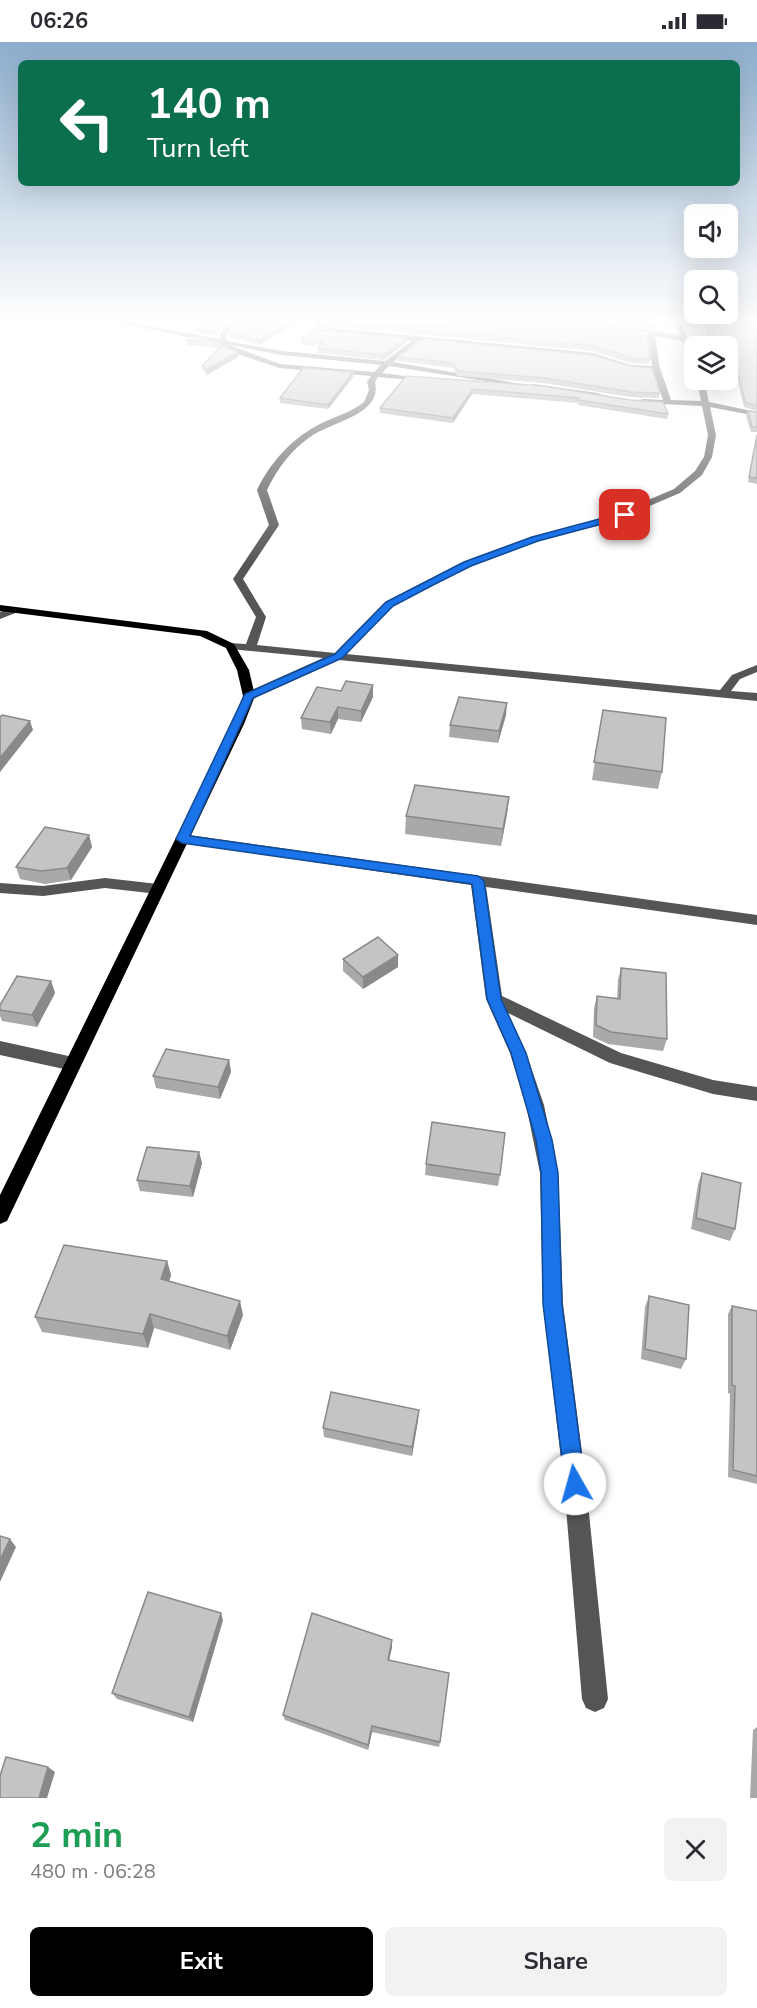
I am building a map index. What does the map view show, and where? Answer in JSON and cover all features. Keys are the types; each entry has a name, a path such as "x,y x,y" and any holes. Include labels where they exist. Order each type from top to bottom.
{"main road":[{"path":"0,608 203,633 230,646 243,670 249,696 0,1215"}],"street":[{"path":"250,648 261,617 238,579 274,525 262,490 269,473 295,446 322,426 366,406 367,403"},
{"path":"686,403 706,404 757,414"},
{"path":"249,696 338,656 389,604 441,577 535,539 630,513 678,491 699,473 708,457 712,435 706,404"},
{"path":"0,616 14,610"},
{"path":"230,646 757,697"},
{"path":"723,694 736,677 757,668"},
{"path":"182,839 757,920"},
{"path":"478,881 494,999 518,1053 532,1095 544,1140 549,1173 553,1304 575,1484 595,1699"},
{"path":"0,888 43,891 105,883 158,889"},
{"path":"494,999 616,1058 713,1087 757,1094"},
{"path":"0,1048 73,1064"}],"building":[{"path":"384,403 463,403 453,418 380,408"},
{"path":"597,403 663,403 668,414"},
{"path":"748,411 757,412 757,427 752,427"},
{"path":"757,435 757,478 749,477"},
{"path":"346,681 373,685 361,711 338,707 330,722 301,718 317,687 341,691"},
{"path":"459,697 507,703 499,731 450,725"},
{"path":"603,710 666,718 662,772 594,762"},
{"path":"2,715 30,721 0,758 0,717"},
{"path":"415,785 509,797 503,829 406,816"},
{"path":"45,827 89,835 67,868 41,871 16,867"},
{"path":"378,937 398,955 363,977 343,959"},
{"path":"621,968 666,973 667,1039 611,1032 596,1025 597,996 620,999"},
{"path":"17,976 51,981 32,1015 0,1010 0,1005"},
{"path":"166,1049 229,1060 218,1087 153,1076"},
{"path":"432,1122 505,1133 500,1175 426,1164"},
{"path":"147,1147 199,1152 190,1186 137,1180"},
{"path":"702,1173 741,1183 735,1229 696,1218"},
{"path":"64,1245 167,1261 161,1279 240,1301 227,1336 150,1314 143,1334 35,1317"},
{"path":"649,1296 689,1305 686,1359 645,1349"},
{"path":"732,1306 757,1311 757,1476 733,1470 735,1386 732,1385"},
{"path":"331,1392 419,1410 412,1447 323,1428"},
{"path":"0,1536 10,1539 0,1560"},
{"path":"148,1592 221,1613 189,1717 112,1693"},
{"path":"312,1613 392,1640 388,1660 449,1673 440,1742 372,1726 368,1745 283,1715"},
{"path":"6,1757 48,1767 39,1798 0,1798 0,1776"}],"route":[{"path":"575,1484 553,1304 549,1173 544,1140 518,1053 494,999 478,881 182,839 238,724 249,696 338,656 389,604 468,564 535,539 625,515"}]}
